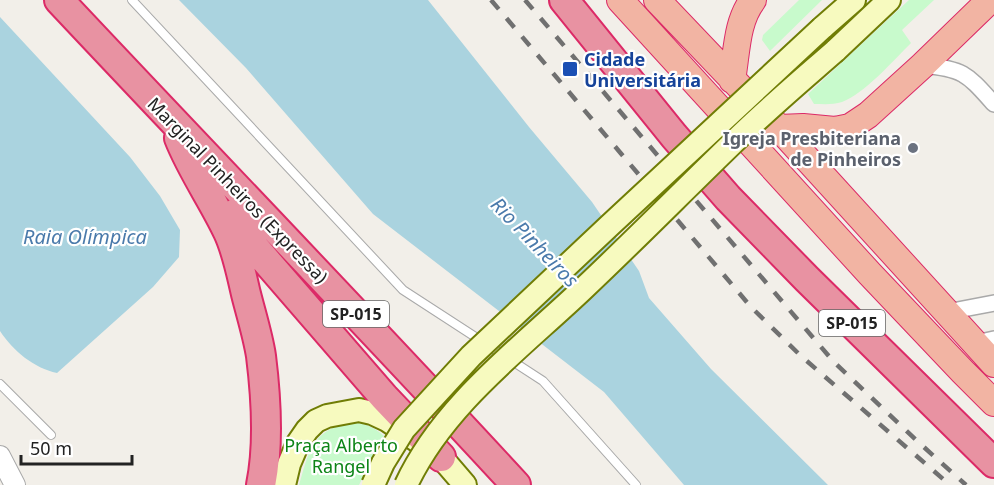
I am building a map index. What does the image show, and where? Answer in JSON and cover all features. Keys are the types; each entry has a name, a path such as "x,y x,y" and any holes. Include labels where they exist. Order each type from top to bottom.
{"highway":[{"name":"Marginal Pinheiros (Expressa)","path":"58,0 516,485"},
{"name":"SP-015","path":"564,0 674,136 728,198 994,463"},
{"path":"620,0 862,266 994,403"},
{"path":"657,0 779,128 947,312 985,341 994,364"},
{"path":"732,80 742,20 753,0"},
{"path":"779,128 803,127 835,130 850,127 868,115 990,0"},
{"path":"171,120 186,155 229,235 240,269 261,355 266,441 261,485"},
{"path":"229,179 237,217 255,248 384,397 441,457"}],"main road":[{"path":"373,485 383,463 405,429 471,356 854,0"},
{"path":"406,485 422,454 447,421 479,386 584,288 742,134 889,0"},
{"path":"284,485 294,454 307,430 316,421 327,416 360,410 387,420 441,457 465,485"}],"street":[{"path":"923,65 960,72 971,79 994,104"},
{"path":"947,312 994,303"},
{"path":"0,456 15,485"}],"lane":[{"path":"132,0 404,290 543,381 636,485"},
{"path":"0,384 51,435"}],"green space":[{"path":"799,0 822,0 770,51 762,40 763,35"},
{"path":"909,0 934,0 902,30 911,43 878,76 850,98 835,104 814,104 808,94"},
{"name":"Praça Alberto Rangel","path":"347,422 367,425 384,436 359,485 299,485 309,454 318,439 325,432"}],"water":[{"name":"Rio Pinheiros","path":"179,0 428,0 592,202 639,271 649,298 711,369 828,485 684,485 604,392 373,214 246,68"},
{"name":"Raia Olímpica","path":"0,17 130,157 160,196 180,230 179,257 153,287 57,373 48,371 25,358 0,331"}],"railway":[{"path":"491,0 751,307 801,356 950,485"},
{"path":"525,0 833,361 966,485"}],"place":[{"name":"Cidade Universitária","path":"570,69"},
{"name":"Igreja Presbiteriana de Pinheiros","path":"913,148"}]}
